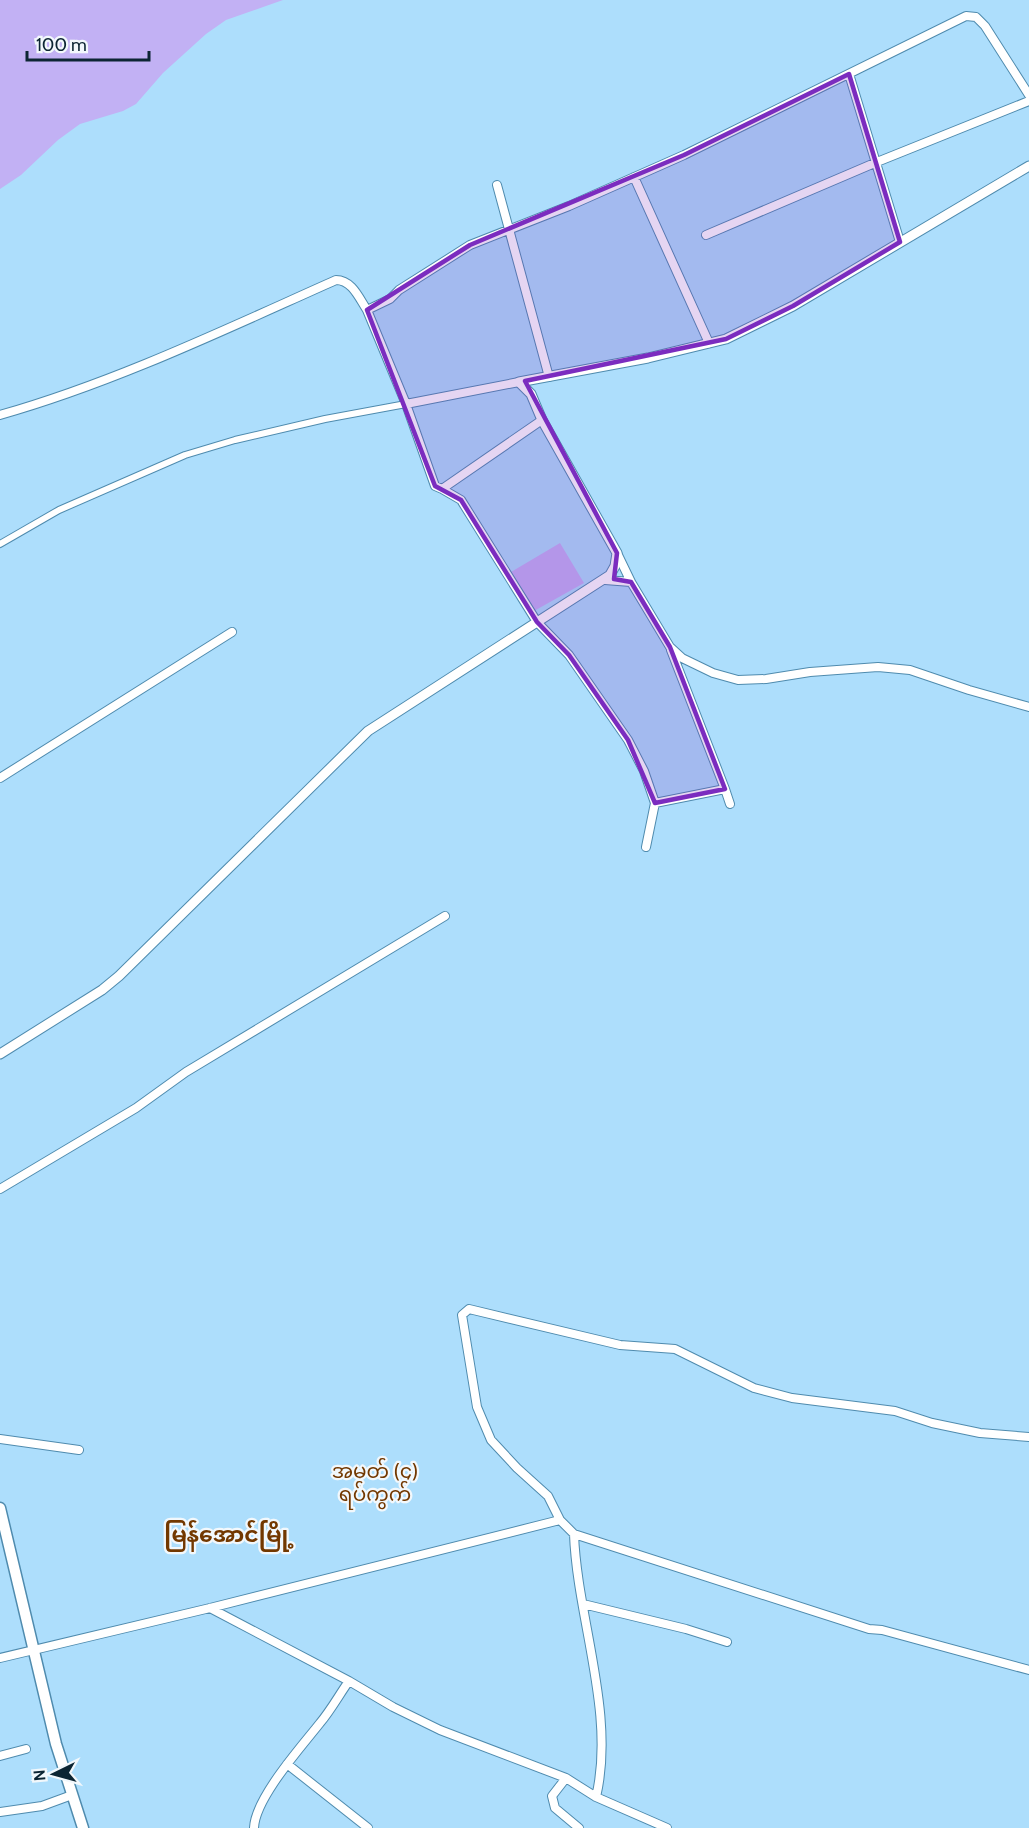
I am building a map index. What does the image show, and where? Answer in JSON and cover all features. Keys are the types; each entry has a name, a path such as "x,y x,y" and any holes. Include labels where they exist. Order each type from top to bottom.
{"main road":[{"path":"0,1508 56,1744 83,1828"}],"street":[{"path":"367,310 390,299 399,290 470,245 569,206 684,155 966,16 976,17 986,26 1029,95"},
{"path":"849,74 900,242"},
{"path":"706,235 1029,100"},
{"path":"0,544 59,510 185,455 246,437 325,419 648,358 726,339 793,306 1029,166"},
{"path":"634,177 709,343"},
{"path":"497,185 549,377"},
{"path":"0,415 101,382 336,280 343,280 351,285 367,310 406,404 435,486 461,501 537,622 568,655 628,740 644,771 655,802 646,847"},
{"path":"519,382 531,394 542,420 669,647 730,804"},
{"path":"442,489 542,420"},
{"path":"0,1054 102,990 119,976 368,731 605,580 615,566 617,552"},
{"path":"605,580 631,582"},
{"path":"0,778 232,632"},
{"path":"669,647 682,658 713,673 738,680 878,667 910,670 1029,707"},
{"path":"655,802 725,789"},
{"path":"0,1189 136,1108 186,1072 444,916"},
{"path":"1029,1437 980,1433 932,1423 895,1411 792,1398 754,1388 675,1349 620,1345 469,1309 462,1315 477,1407 491,1440 548,1496 560,1520 574,1534 869,1629 882,1630 1029,1670"},
{"path":"0,1439 79,1450"},
{"path":"0,1658 560,1520"},
{"path":"574,1534 575,1561 598,1698 602,1742 601,1777 596,1797"},
{"path":"583,1604 686,1629 727,1642"},
{"path":"210,1608 440,1730 566,1778 596,1797 668,1828"},
{"path":"256,1826 266,1796 305,1740 321,1723 349,1681"},
{"path":"0,1756 26,1749"},
{"path":"287,1764 368,1828"},
{"path":"566,1778 552,1796 555,1808 579,1828"},
{"path":"0,1812 42,1806 72,1795"}],"highlighted area":[{"path":"849,74 900,242 793,306 726,339 525,381 617,553 614,579 631,582 670,647 725,789 655,803 628,740 569,655 537,622 461,500 435,486 367,310 470,245 684,155"}],"shaded area":[{"path":"0,0 283,0 226,20 206,34 163,73 136,104 123,111 80,124 58,140 21,175 0,189"},
{"path":"560,543 584,583 534,611 511,572"}],"district":[{"name":"အမှတ် (၄) ရပ်ကွက်","path":"375,1482"},
{"name":"မြန်အောင်မြို့","path":"229,1534"}]}
